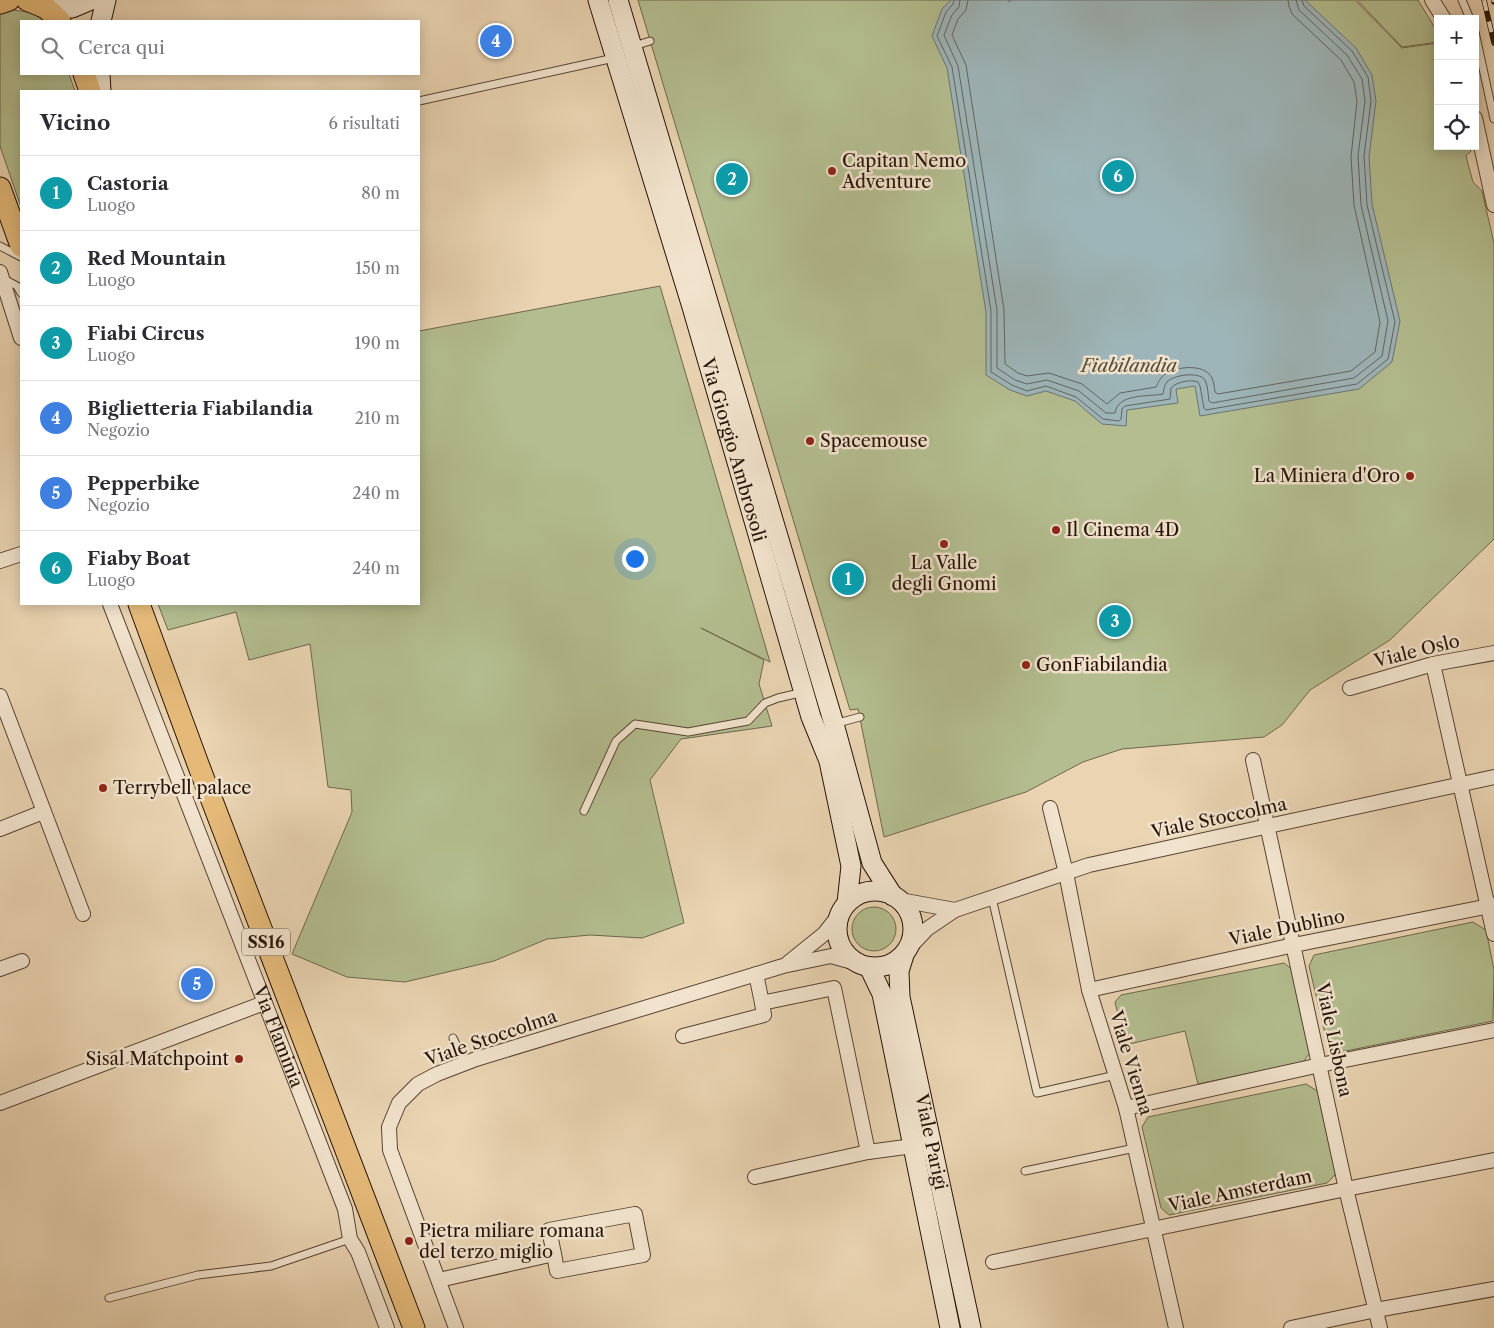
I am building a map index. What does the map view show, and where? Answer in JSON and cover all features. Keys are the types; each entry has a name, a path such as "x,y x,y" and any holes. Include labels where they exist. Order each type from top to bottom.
{"main road":[{"path":"0,3 9,0"},
{"path":"45,10 72,8 91,0"},
{"path":"101,20 106,0"},
{"name":"Via Giorgio Ambrosoli","path":"598,0 692,307 811,717 829,761 851,866 843,909"},
{"name":"Via Giorgio Ambrosoli","path":"618,0 641,43 872,863 896,898"},
{"path":"84,75 90,90"},
{"path":"100,75 101,90"},
{"path":"0,188 20,243"},
{"name":"Via Flaminia","path":"139,605 198,764 414,1328"},
{"path":"870,891 880,891 896,898 907,908 912,917 913,937 907,951 888,966 862,965 847,956 839,941 837,925 843,909 860,894 870,891"},
{"name":"Viale Parigi","path":"907,951 899,971 900,997 971,1328"},
{"name":"Viale Parigi","path":"862,965 882,994 950,1328"}],"street":[{"path":"1432,0 1441,15"},
{"path":"1479,136 1494,205"},
{"path":"1,274 20,335"},
{"path":"0,561 20,554"},
{"name":"Via Flaminia","path":"110,605 345,1209 350,1239 358,1252 387,1328"},
{"name":"Viale Oslo","path":"1350,688 1433,664 1494,653"},
{"path":"1433,664 1459,784 1491,906 1494,934"},
{"path":"0,698 83,914"},
{"name":"Viale Lisbona","path":"1253,760 1346,1189 1380,1328"},
{"name":"Viale Stoccolma","path":"907,951 927,929 956,910 1089,866 1494,777"},
{"name":"Viale Vienna","path":"1050,808 1066,873 1089,990 1126,1108 1176,1328"},
{"path":"0,829 43,812"},
{"name":"Viale Stoccolma","path":"896,898 956,910"},
{"name":"Viale Dublino","path":"1089,990 1294,945 1491,906"},
{"name":"Viale Stoccolma","path":"783,966 824,934 843,909"},
{"name":"Viale Stoccolma","path":"456,1328 390,1150 389,1127 399,1103 418,1084 465,1063 783,966 831,956 862,965"},
{"path":"0,969 22,961"},
{"path":"683,1036 764,1015 756,974"},
{"path":"762,1002 834,988 868,1152"},
{"path":"0,1103 264,1003"},
{"path":"1126,1108 1320,1065 1494,1030"},
{"path":"754,1177 868,1152 913,1146"},
{"name":"Viale Amsterdam","path":"993,1262 1494,1160"},
{"path":"635,1214 643,1256 557,1271 554,1254 549,1230 635,1214"},
{"path":"439,1280 554,1254"},
{"path":"371,1287 396,1280"},
{"path":"1292,1328 1376,1310 1494,1289"}],"lane":[{"path":"1462,0 1468,15"},
{"path":"1479,50 1494,119"},
{"path":"420,101 615,58"},
{"path":"0,246 20,256"},
{"path":"1,274 20,290"},
{"path":"584,811 616,741 635,724 688,732 748,721 765,704 804,692"},
{"path":"834,724 860,717"},
{"path":"992,898 1037,1094 1117,1075"},
{"path":"453,1038 465,1063"},
{"path":"1025,1171 1135,1148"},
{"path":"109,1298 198,1275 271,1266 350,1239"}],"green space":[{"name":"Fiabilandia","path":"638,0 1355,0 1402,48 1434,44 1434,150 1471,150 1466,156 1473,182 1482,191 1494,243 1494,539 1390,640 1310,690 1282,725 1264,737 1122,749 1083,762 1026,792 884,837 858,709 850,710"},
{"path":"1357,0 1418,0 1434,26 1434,43 1402,47"},
{"path":"15,10 35,15 42,20 20,20 20,75 69,75 75,90 20,90 20,204 0,146 0,12"},
{"path":"660,286 770,662 701,628 764,660 759,684 772,726 681,739 650,780 684,923 642,938 590,935 547,939 494,961 405,982 347,977 292,954 352,812 351,790 328,787 310,644 249,660 236,612 168,630 158,605 420,605 420,331"},
{"path":"870,907 878,907 890,913 896,929 890,945 878,951 870,951 858,945 852,933 852,925 858,913"},
{"path":"1473,922 1486,930 1494,970 1493,1021 1336,1053 1328,1046 1309,966 1314,955"},
{"path":"1284,963 1294,971 1310,1053 1303,1062 1198,1084 1185,1031 1125,1045 1115,1002 1121,995"},
{"path":"1306,1084 1319,1092 1336,1174 1327,1183 1169,1215 1161,1208 1142,1127 1148,1117"}],"water":[{"path":"951,0 1008,0 1009,2 1012,0 1305,0 1356,48 1372,75 1376,101 1369,157 1372,204 1400,321 1392,362 1359,389 1200,416 1195,386 1176,389 1178,403 1127,410 1126,426 1102,424 1075,401 1046,391 1027,396 1010,390 986,375 986,312 947,68 932,36 942,9"}],"railway":[{"path":"1484,0 1494,43"}],"place":[{"name":"Biglietteria Fiabilandia","path":"496,41"},
{"name":"Capitan Nemo Adventure","path":"832,171"},
{"name":"Fiaby Boat","path":"1118,176"},
{"name":"Red Mountain","path":"732,179"},
{"name":"Spacemouse","path":"810,441"},
{"name":"La Miniera d'Oro","path":"1410,476"},
{"name":"Il Cinema 4D","path":"1056,530"},
{"name":"La Valle degli Gnomi","path":"944,544"},
{"name":"Castoria","path":"848,579"},
{"name":"Fiabi Circus","path":"1115,621"},
{"name":"GonFiabilandia","path":"1026,665"},
{"name":"Terrybell palace","path":"103,788"},
{"name":"Pepperbike","path":"197,984"},
{"name":"Sisal Matchpoint","path":"239,1059"},
{"name":"Pietra miliare romana del terzo miglio","path":"409,1241"}]}
